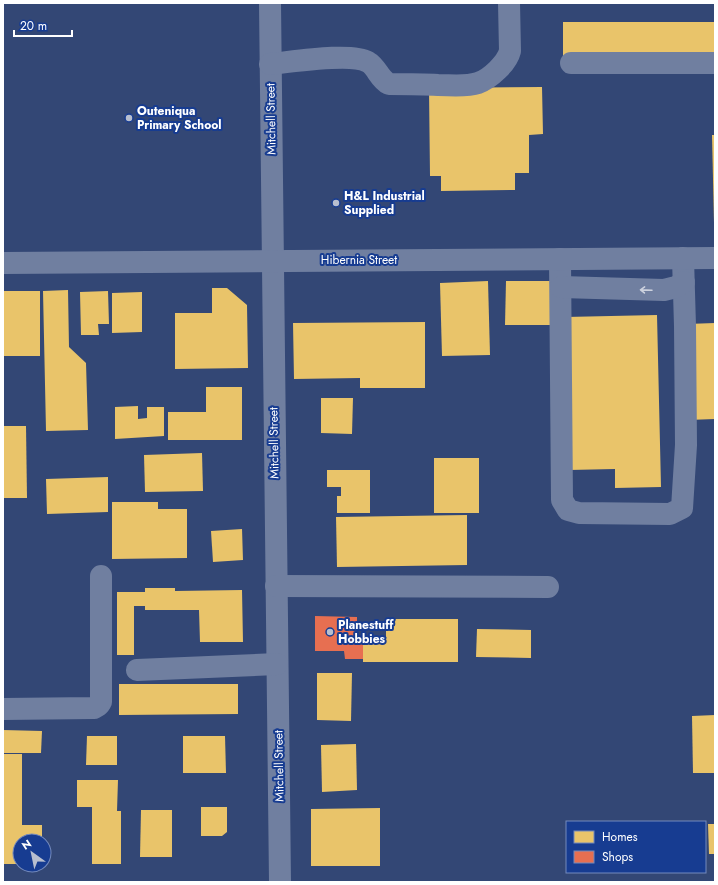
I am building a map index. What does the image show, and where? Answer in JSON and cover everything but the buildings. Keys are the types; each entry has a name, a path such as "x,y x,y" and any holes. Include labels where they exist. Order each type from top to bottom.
{"street":[{"name":"Mitchell Street","path":"270,3 280,882"},
{"path":"270,64 352,58 369,62 382,80 389,84 459,85 476,83 482,81 499,68 509,57 509,3"},
{"path":"571,63 715,63"},
{"path":"560,259 562,500 568,510 579,514 670,514 682,508 686,446 683,258"},
{"name":"Hibernia Street","path":"3,263 715,258"},
{"path":"561,287 664,290 676,287 684,282"},
{"path":"3,709 94,708 99,705 101,702 101,576"},
{"path":"276,586 548,587"},
{"path":"137,670 277,664"}],"place":[{"name":"Outeniqua Primary School","path":"129,118"},
{"name":"H&L Industrial Supplied","path":"336,203"},
{"name":"Planestuff Hobbies","path":"330,632"}]}
